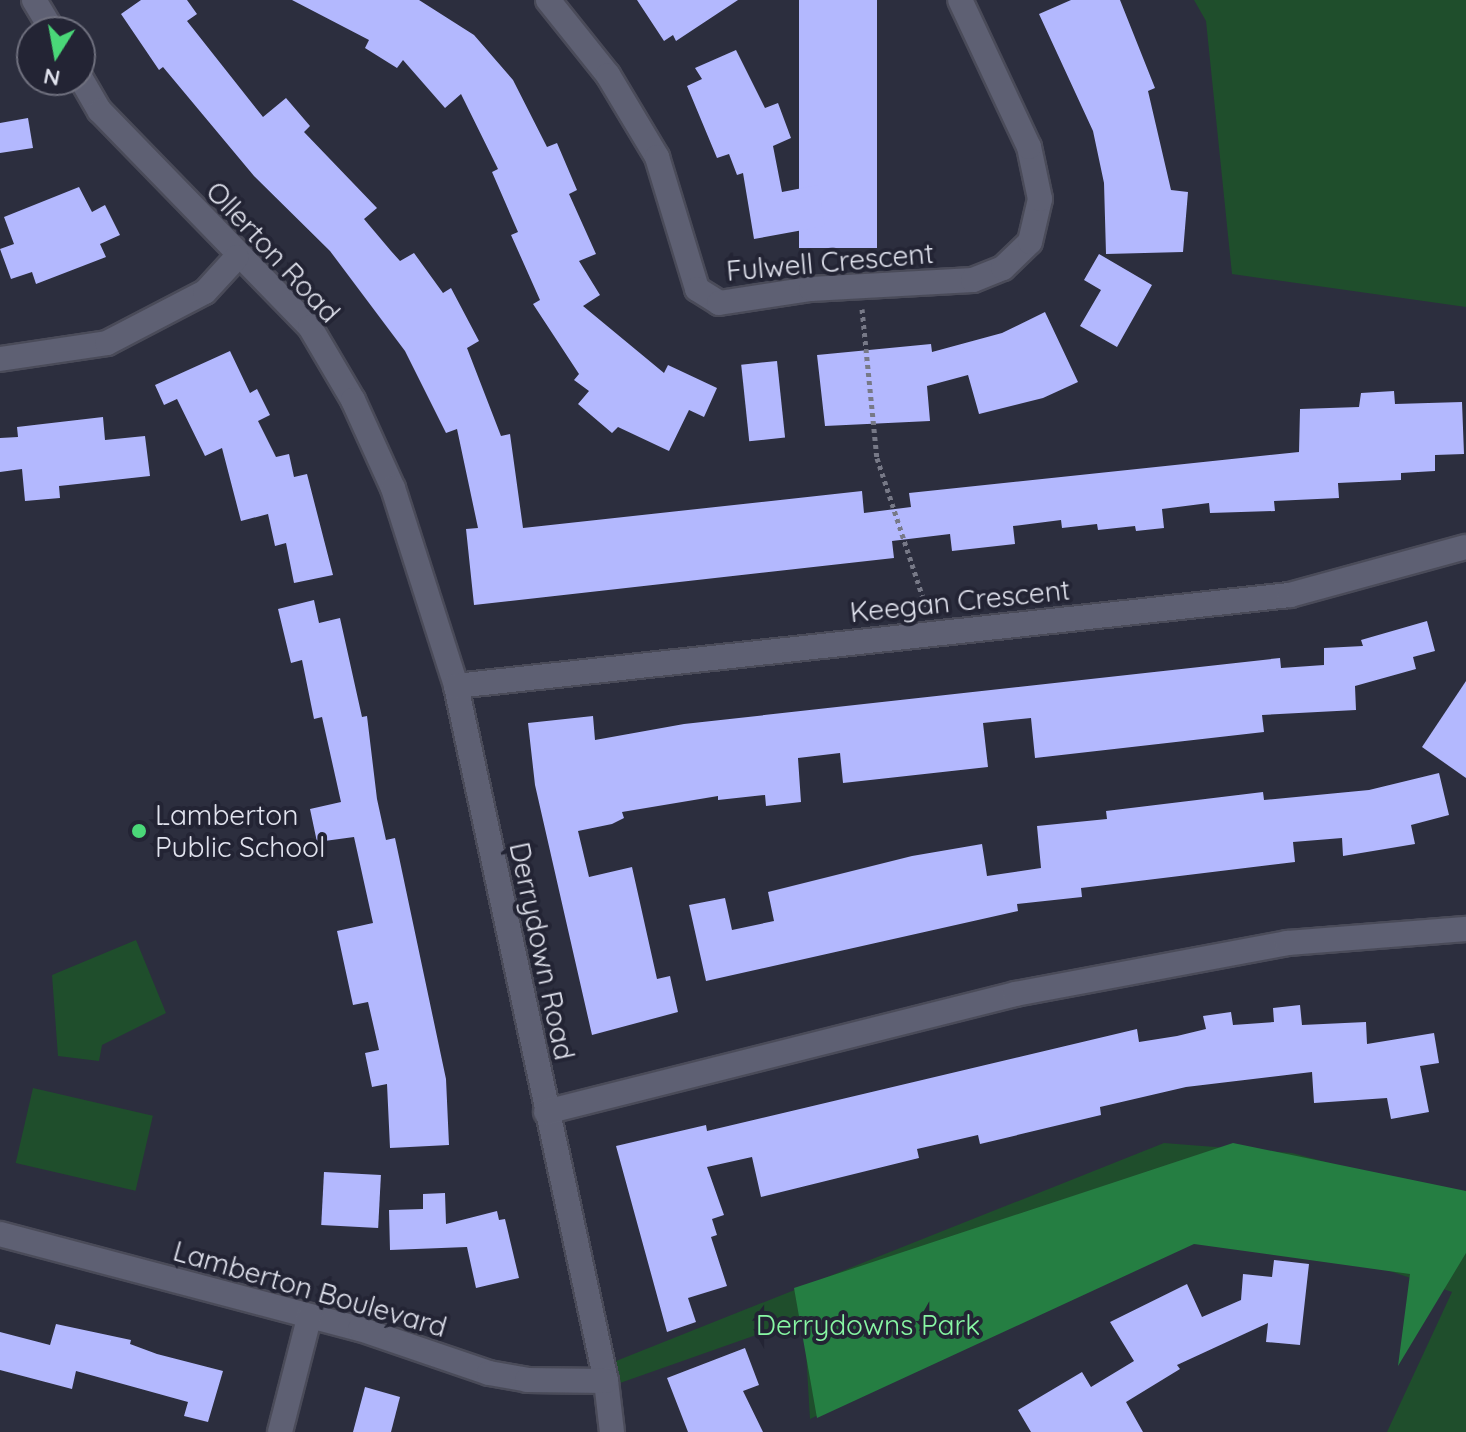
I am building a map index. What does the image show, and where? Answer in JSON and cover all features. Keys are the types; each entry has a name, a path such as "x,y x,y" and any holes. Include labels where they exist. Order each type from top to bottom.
{"street":[{"name":"Fulwell Crescent","path":"548,0 608,75 657,157 697,289 707,299 719,303 860,286 973,280 1003,268 1030,242 1040,199 1029,147 960,0"},
{"name":"Ollerton Road","path":"91,96 100,111 237,257 310,327 353,400 393,488"},
{"path":"0,359 107,343 205,292 237,257"},
{"name":"Derrydown Road","path":"393,488 456,686 606,1381 612,1432"},
{"name":"Keegan Crescent","path":"456,686 1290,595 1466,547"},
{"path":"546,1112 1000,997 1287,943 1466,929"},
{"name":"Lamberton Boulevard","path":"0,1234 360,1329 489,1373 527,1380 606,1381"},
{"path":"280,1432 309,1318"}],"path":[{"path":"860,286 877,458 934,634"}],"green space":[{"path":"1194,0 1466,0 1466,307 1232,274 1206,21"},
{"path":"136,940 166,1013 102,1045 99,1061 58,1056 52,975"},
{"path":"33,1088 153,1116 136,1191 16,1163"},
{"name":"Derrydowns Park","path":"1164,1143 1292,1153 1466,1199 1466,1432 1387,1432 1452,1292 1298,1240 1173,1245 810,1419 804,1318 620,1383 616,1361"},
{"name":"Derrydowns Park","path":"1233,1143 1466,1191 1466,1253 1398,1366 1410,1274 1194,1244 817,1418 794,1288"}],"building":[{"path":"141,0 187,0 197,14 187,21 263,117 286,98 310,126 304,132 377,208 364,219 391,251 400,261 414,253 443,293 451,288 479,341 467,348 501,436 510,434 523,528 862,491 864,513 911,507 909,493 1299,452 1300,409 1359,407 1361,393 1394,391 1395,404 1462,402 1464,454 1435,455 1435,471 1401,473 1401,480 1338,483 1339,498 1274,501 1275,511 1210,513 1209,503 1162,509 1164,528 1136,531 1135,526 1098,530 1097,524 1062,528 1061,520 1013,526 1015,544 952,551 950,534 892,541 894,558 474,605 466,529 478,528 457,429 446,433 405,351 330,251 254,176 163,67 159,70 121,14"},
{"path":"292,0 419,0 474,35 513,80 547,147 557,143 577,190 569,194 596,254 579,261 600,295 583,306 664,373 668,365 717,388 704,417 689,410 669,451 618,427 612,433 578,404 589,391 574,380 579,374 533,304 540,300 511,235 518,232 492,172 498,169 461,94 445,108 403,60 397,68 365,48 369,40"},
{"path":"637,0 738,0 676,41 673,35 664,41"},
{"path":"799,0 877,0 877,248 799,248"},
{"path":"1071,0 1120,0 1155,88 1148,91 1171,190 1188,192 1183,252 1106,254 1104,183 1093,131 1039,14"},
{"path":"736,50 765,108 778,103 791,138 773,146 782,192 818,185 825,226 754,239 743,173 737,175 729,154 717,158 687,86 702,79 695,68"},
{"path":"28,118 33,148 0,153 0,123"},
{"path":"79,187 92,212 105,205 120,235 100,244 106,257 36,284 32,272 11,279 0,249 14,244 4,217"},
{"path":"1099,254 1152,285 1117,347 1080,326 1101,290 1084,280"},
{"path":"1045,312 1078,382 1043,398 979,414 968,375 927,386 930,421 825,426 817,355 931,344 932,352 1002,333"},
{"path":"230,351 250,393 257,389 270,415 258,421 276,457 289,454 294,477 307,474 333,575 294,583 286,543 275,546 268,514 241,521 222,448 205,456 177,399 164,405 155,385"},
{"path":"777,361 785,438 749,441 741,365"},
{"path":"103,417 105,440 145,436 150,476 59,486 60,498 25,501 22,469 0,472 0,438 18,437 17,427"},
{"path":"314,600 319,623 340,618 362,717 367,716 377,799 386,840 395,838 446,1079 449,1145 390,1148 387,1084 372,1087 365,1053 379,1050 368,1002 353,1005 337,931 373,923 354,837 317,842 310,809 341,802 322,717 314,719 302,660 291,663 278,609"},
{"path":"1427,621 1435,651 1413,657 1416,669 1355,686 1356,710 1262,715 1264,732 1035,758 1031,718 983,723 988,767 843,783 840,753 798,758 801,802 766,806 765,795 718,800 718,796 622,812 624,818 612,824 578,831 589,877 632,867 657,979 670,976 678,1012 592,1035 535,785 528,723 593,716 595,740 684,724 1280,658 1281,668 1324,665 1324,648 1363,646 1361,640"},
{"path":"1466,681 1466,778 1422,747"},
{"path":"1439,773 1449,815 1411,825 1415,844 1343,856 1342,838 1293,842 1295,862 1081,888 1082,897 1017,904 1018,911 706,981 689,905 725,898 732,930 774,921 768,892 912,856 982,844 987,876 1041,868 1037,826 1107,819 1106,811 1263,792 1264,800 1369,790"},
{"path":"1300,1005 1302,1025 1366,1022 1367,1044 1434,1033 1439,1063 1420,1066 1429,1112 1391,1119 1387,1098 1314,1103 1312,1072 1186,1087 1100,1107 1101,1115 980,1144 978,1135 917,1149 919,1158 761,1197 752,1157 707,1167 724,1215 712,1219 717,1235 711,1237 727,1286 688,1298 696,1322 667,1332 616,1146 706,1125 707,1131 1137,1029 1139,1042 1177,1036 1206,1029 1203,1016 1231,1012 1233,1025 1274,1022 1273,1008"},
{"path":"324,1172 381,1175 378,1228 321,1225"},
{"path":"445,1193 446,1224 497,1211 499,1220 505,1219 519,1278 476,1288 467,1247 390,1250 389,1210 423,1209 423,1194"},
{"path":"1274,1260 1309,1264 1300,1345 1266,1342 1268,1323 1177,1365 1180,1369 1126,1402 1143,1432 1031,1432 1018,1410 1082,1372 1091,1387 1134,1361 1110,1322 1187,1284 1202,1317 1241,1300 1243,1274 1272,1277"},
{"path":"56,1324 131,1340 130,1344 157,1354 223,1371 208,1422 184,1416 188,1402 76,1371 72,1389 0,1370 0,1332 50,1345"},
{"path":"745,1348 759,1385 743,1391 763,1432 688,1432 667,1378"},
{"path":"365,1387 400,1397 391,1432 353,1432"}],"place":[{"name":"Lamberton Public School","path":"139,831"}]}
